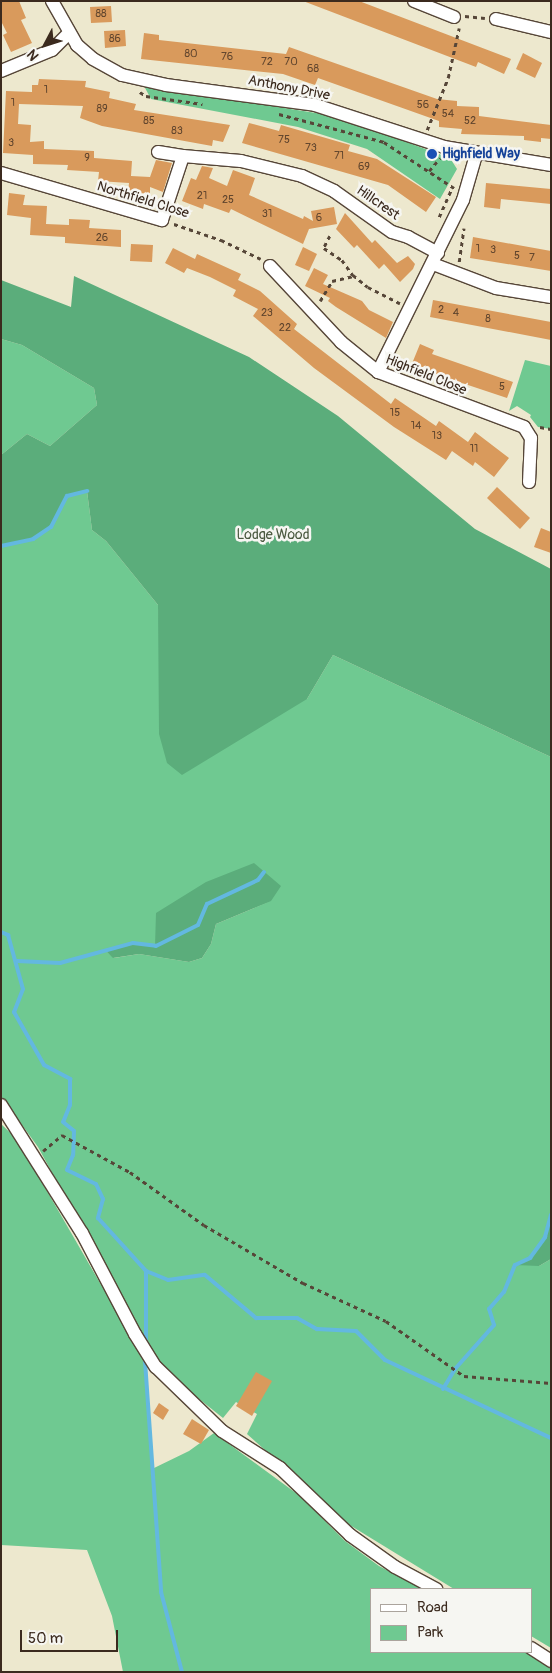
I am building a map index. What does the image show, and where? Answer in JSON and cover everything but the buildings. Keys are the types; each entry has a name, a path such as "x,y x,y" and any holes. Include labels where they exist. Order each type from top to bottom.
{"street":[{"name":"Anthony Drive","path":"52,1 68,34 93,59 133,78 315,105 423,141 476,155 551,165"},
{"path":"414,1 454,17"},
{"path":"496,19 551,32"},
{"path":"1,71 52,50 68,34"},
{"name":"Hillcrest","path":"158,152 241,161 302,176 364,209 392,232 408,237 457,274 496,288 551,298"},
{"path":"378,372 458,210 476,155"},
{"path":"162,220 183,156"},
{"name":"Northfield Close","path":"1,173 162,220"},
{"name":"Highfield Close","path":"270,266 340,342 378,372 524,427 531,438 530,482"},
{"path":"1,1105 35,1155 82,1233 156,1367 222,1431 280,1468 350,1536 395,1567 434,1588"},
{"path":"532,1649 551,1661"}],"path":[{"path":"423,141 448,78 462,15 496,19"},
{"path":"133,78 142,95 207,104"},
{"path":"271,113 384,142 453,187 457,191 458,210 465,225 457,274"},
{"path":"428,171 443,156"},
{"path":"437,221 456,179"},
{"name":"Northfield Close","path":"162,220 247,250 270,266"},
{"path":"330,236 324,248 342,260 353,275 368,288 410,308"},
{"path":"313,313 332,281 353,275"},
{"path":"35,1155 62,1135 130,1172 204,1226 303,1283 386,1321 464,1376 551,1383"}],"green space":[{"path":"144,86 335,116 450,158 457,169 440,199 367,149 298,127 151,99"},
{"name":"Lodge Wood","path":"74,276 249,357 338,416 475,529 551,569 551,757 333,655 307,699 182,775 167,763 159,734 158,605 106,541 92,530 87,491 67,496 51,527 33,539 1,546 1,455 27,434 50,446 97,405 94,388 22,345 1,339 1,280 71,307"},
{"path":"1,339 22,345 94,388 97,405 50,446 27,434 1,455"},
{"path":"525,360 551,366 551,429 538,427 530,417 531,415 517,406 509,411"},
{"path":"87,491 92,530 106,541 158,605 161,645 307,699 333,655 551,757 551,1215 545,1237 530,1258 539,1266 551,1259 551,1648 532,1637 532,1588 452,1588 348,1524 247,1434 257,1414 236,1402 223,1418 174,1379 146,1345 38,1147 1,1096 1,546 33,539 51,527 67,496","holes":["271,901 216,924 211,944 202,958 189,962 139,954 114,958 105,950 132,943 156,946"]},
{"path":"254,863 281,886 271,901 216,924 211,944 202,958 189,962 139,954 113,958 105,950 133,943 155,946 156,913 206,882"},
{"path":"1,1124 17,1139 145,1361 152,1469 189,1451 214,1433 300,1496 345,1541 379,1566 421,1588 370,1588 370,1653 526,1653 551,1667 551,1672 123,1672 112,1616 87,1550 1,1545"},
{"path":"551,1215 551,1259 539,1266 515,1265 530,1258 545,1237"}],"waterway":[{"path":"1,546 33,539 51,527 67,496 87,491"},
{"path":"17,961 60,963 133,943 156,946 198,925 207,904 258,880 264,872"},
{"path":"1,932 8,935 23,989 14,1012 44,1065 70,1079 70,1105 63,1122 74,1131 73,1155 67,1170 96,1184 103,1199 98,1218 146,1271 168,1280 205,1275 256,1318 297,1318 317,1329 356,1331 385,1360 551,1438"},
{"path":"443,1389 455,1369 494,1325 489,1309 504,1292 515,1265 530,1258 545,1237 551,1215"},
{"path":"146,1271 146,1343"},
{"path":"145,1361 161,1592 182,1672"}],"place":[{"name":"Highfield Way","path":"432,154"}]}
